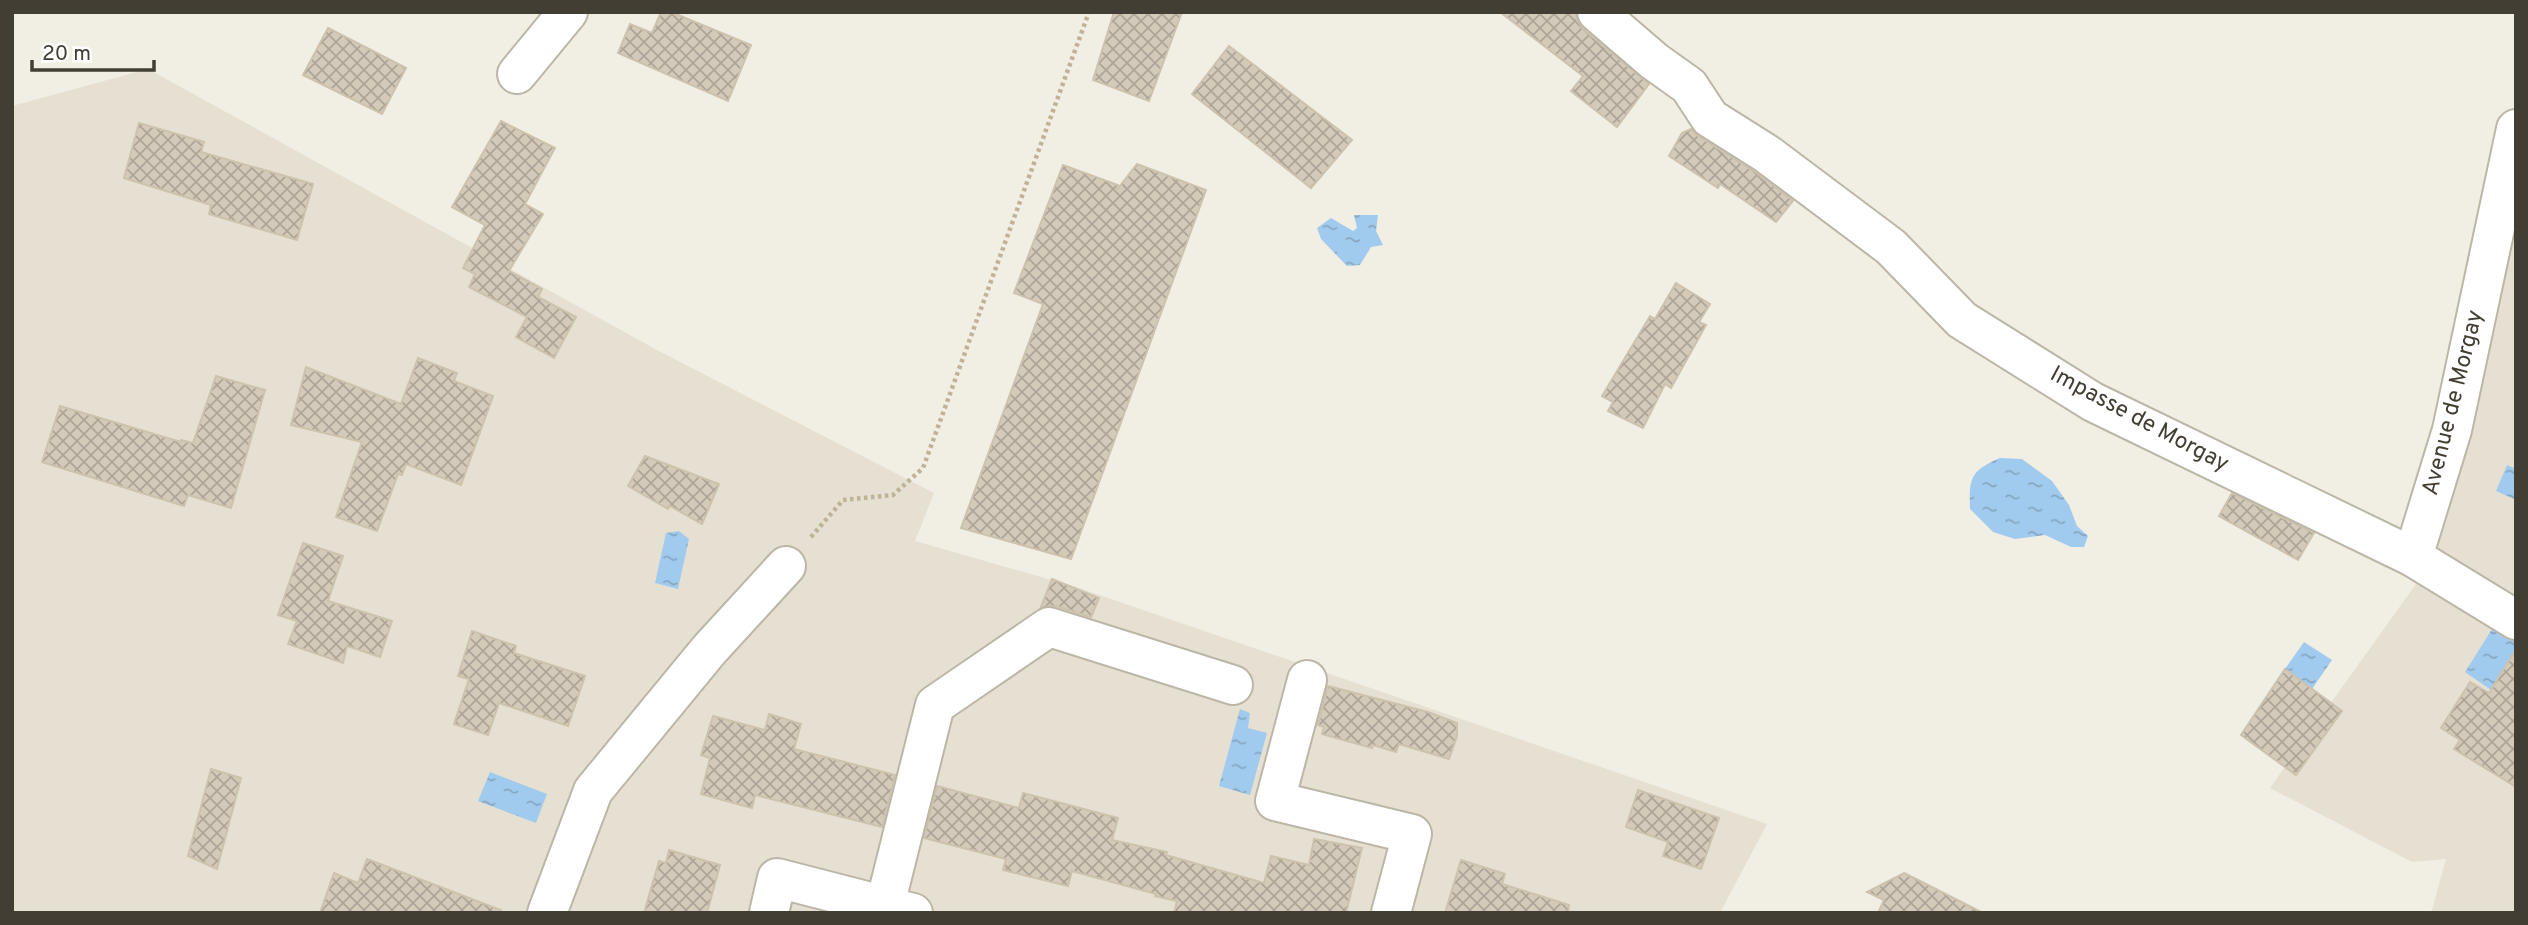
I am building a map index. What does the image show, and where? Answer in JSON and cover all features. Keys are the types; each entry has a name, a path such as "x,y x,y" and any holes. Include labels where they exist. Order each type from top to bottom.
{"street":[{"path":"517,74 568,12"},
{"name":"Impasse de Morgay","path":"1597,12 1654,61 1689,86 1710,118 1767,155 1891,247 1962,320 2093,402 2413,557"},
{"name":"Avenue de Morgay","path":"2413,557 2452,430 2516,129"},
{"path":"2413,557 2516,620"},
{"path":"547,913 593,791 709,650 786,566"},
{"path":"769,913 777,878 894,911 935,705 1049,627 1233,685"},
{"path":"1307,680 1276,801 1412,834 1391,913"}],"path":[{"path":"786,566 843,500 893,495 923,468 1089,12"}],"shaded area":[{"path":"148,69 657,350 934,493 915,541 1076,587 1767,824 1720,913 12,913 12,106"},
{"path":"2516,129 2516,913 2431,913 2446,859 2412,862 2270,788 2428,567"}],"water":[{"path":"1354,215 1378,215 1376,231 1383,245 1371,247 1360,265 1347,266 1321,239 1317,228 1331,218 1353,231 1357,228"},
{"path":"2000,458 2022,459 2052,481 2069,505 2077,526 2088,536 2084,547 2071,547 2045,535 2015,539 1993,532 1970,509 1973,477 1983,467"},
{"path":"2507,465 2516,469 2516,500 2496,491"},
{"path":"679,531 689,539 678,589 655,583 666,533"},
{"path":"2499,618 2516,628 2516,649 2491,690 2465,672"},
{"path":"2304,642 2332,660 2312,689 2285,669"},
{"path":"1240,709 1250,713 1248,728 1267,733 1250,795 1219,786"},
{"path":"490,772 547,794 536,823 478,801"}],"building":[{"path":"661,12 671,12 751,45 728,101 618,53 630,24 652,33"},
{"path":"1114,12 1182,12 1149,101 1093,80"},
{"path":"1500,12 1576,12 1577,20 1583,29 1649,84 1617,127 1571,91 1583,76"},
{"path":"328,28 406,68 382,114 303,75"},
{"path":"1229,46 1352,140 1311,188 1192,94"},
{"path":"501,121 555,148 525,204 543,214 509,271 542,289 538,297 576,317 554,358 516,337 527,317 469,287 475,274 463,268 485,225 452,207"},
{"path":"139,123 204,142 201,152 313,184 297,240 209,214 211,205 124,178"},
{"path":"1691,129 1793,201 1776,222 1720,184 1718,188 1669,156 1682,133"},
{"path":"1137,164 1206,190 1071,559 961,528 1043,304 1014,293 1063,165 1118,185 1116,191"},
{"path":"1676,283 1710,304 1699,322 1706,325 1671,388 1665,384 1643,428 1608,411 1613,402 1602,396 1650,316 1655,319"},
{"path":"418,358 457,373 454,381 493,396 461,485 406,464 402,475 398,474 377,531 336,517 362,442 291,425 306,367 401,404"},
{"path":"216,376 265,390 231,508 188,495 184,506 42,462 60,406 181,442 193,443"},
{"path":"645,456 719,484 702,524 670,506 668,509 628,486"},
{"path":"2232,493 2314,533 2298,560 2219,516"},
{"path":"303,543 343,556 328,601 392,621 380,657 347,646 343,663 288,644 297,621 278,615"},
{"path":"1052,579 1099,598 1091,617 1056,606 1041,607"},
{"path":"472,631 516,646 514,653 585,676 568,726 499,703 488,735 454,724 469,679 458,676"},
{"path":"2516,649 2516,787 2454,749 2460,740 2441,728 2470,682 2489,693"},
{"path":"2285,669 2342,711 2296,775 2241,735"},
{"path":"1328,686 1428,712 1457,723 1457,736 1449,759 1399,744 1396,752 1322,734 1324,727 1318,725"},
{"path":"769,714 801,724 794,749 895,775 882,827 755,795 752,808 701,794 710,758 701,755 713,716 765,730"},
{"path":"211,769 241,778 217,869 188,856"},
{"path":"937,786 1019,808 1023,793 1118,818 1112,840 1167,852 1166,855 1264,883 1271,856 1309,865 1314,839 1362,848 1346,913 1174,913 1177,901 1155,896 1156,894 1072,871 1068,886 1003,870 1006,859 924,838"},
{"path":"1638,790 1719,818 1701,869 1663,856 1668,842 1626,827"},
{"path":"669,850 720,865 707,913 644,913 659,861 666,863"},
{"path":"367,859 501,910 500,913 320,913 334,873 358,883"},
{"path":"1461,860 1505,874 1502,884 1569,905 1568,913 1445,913"},
{"path":"1904,873 1983,913 1878,913 1884,900 1867,892"}]}
